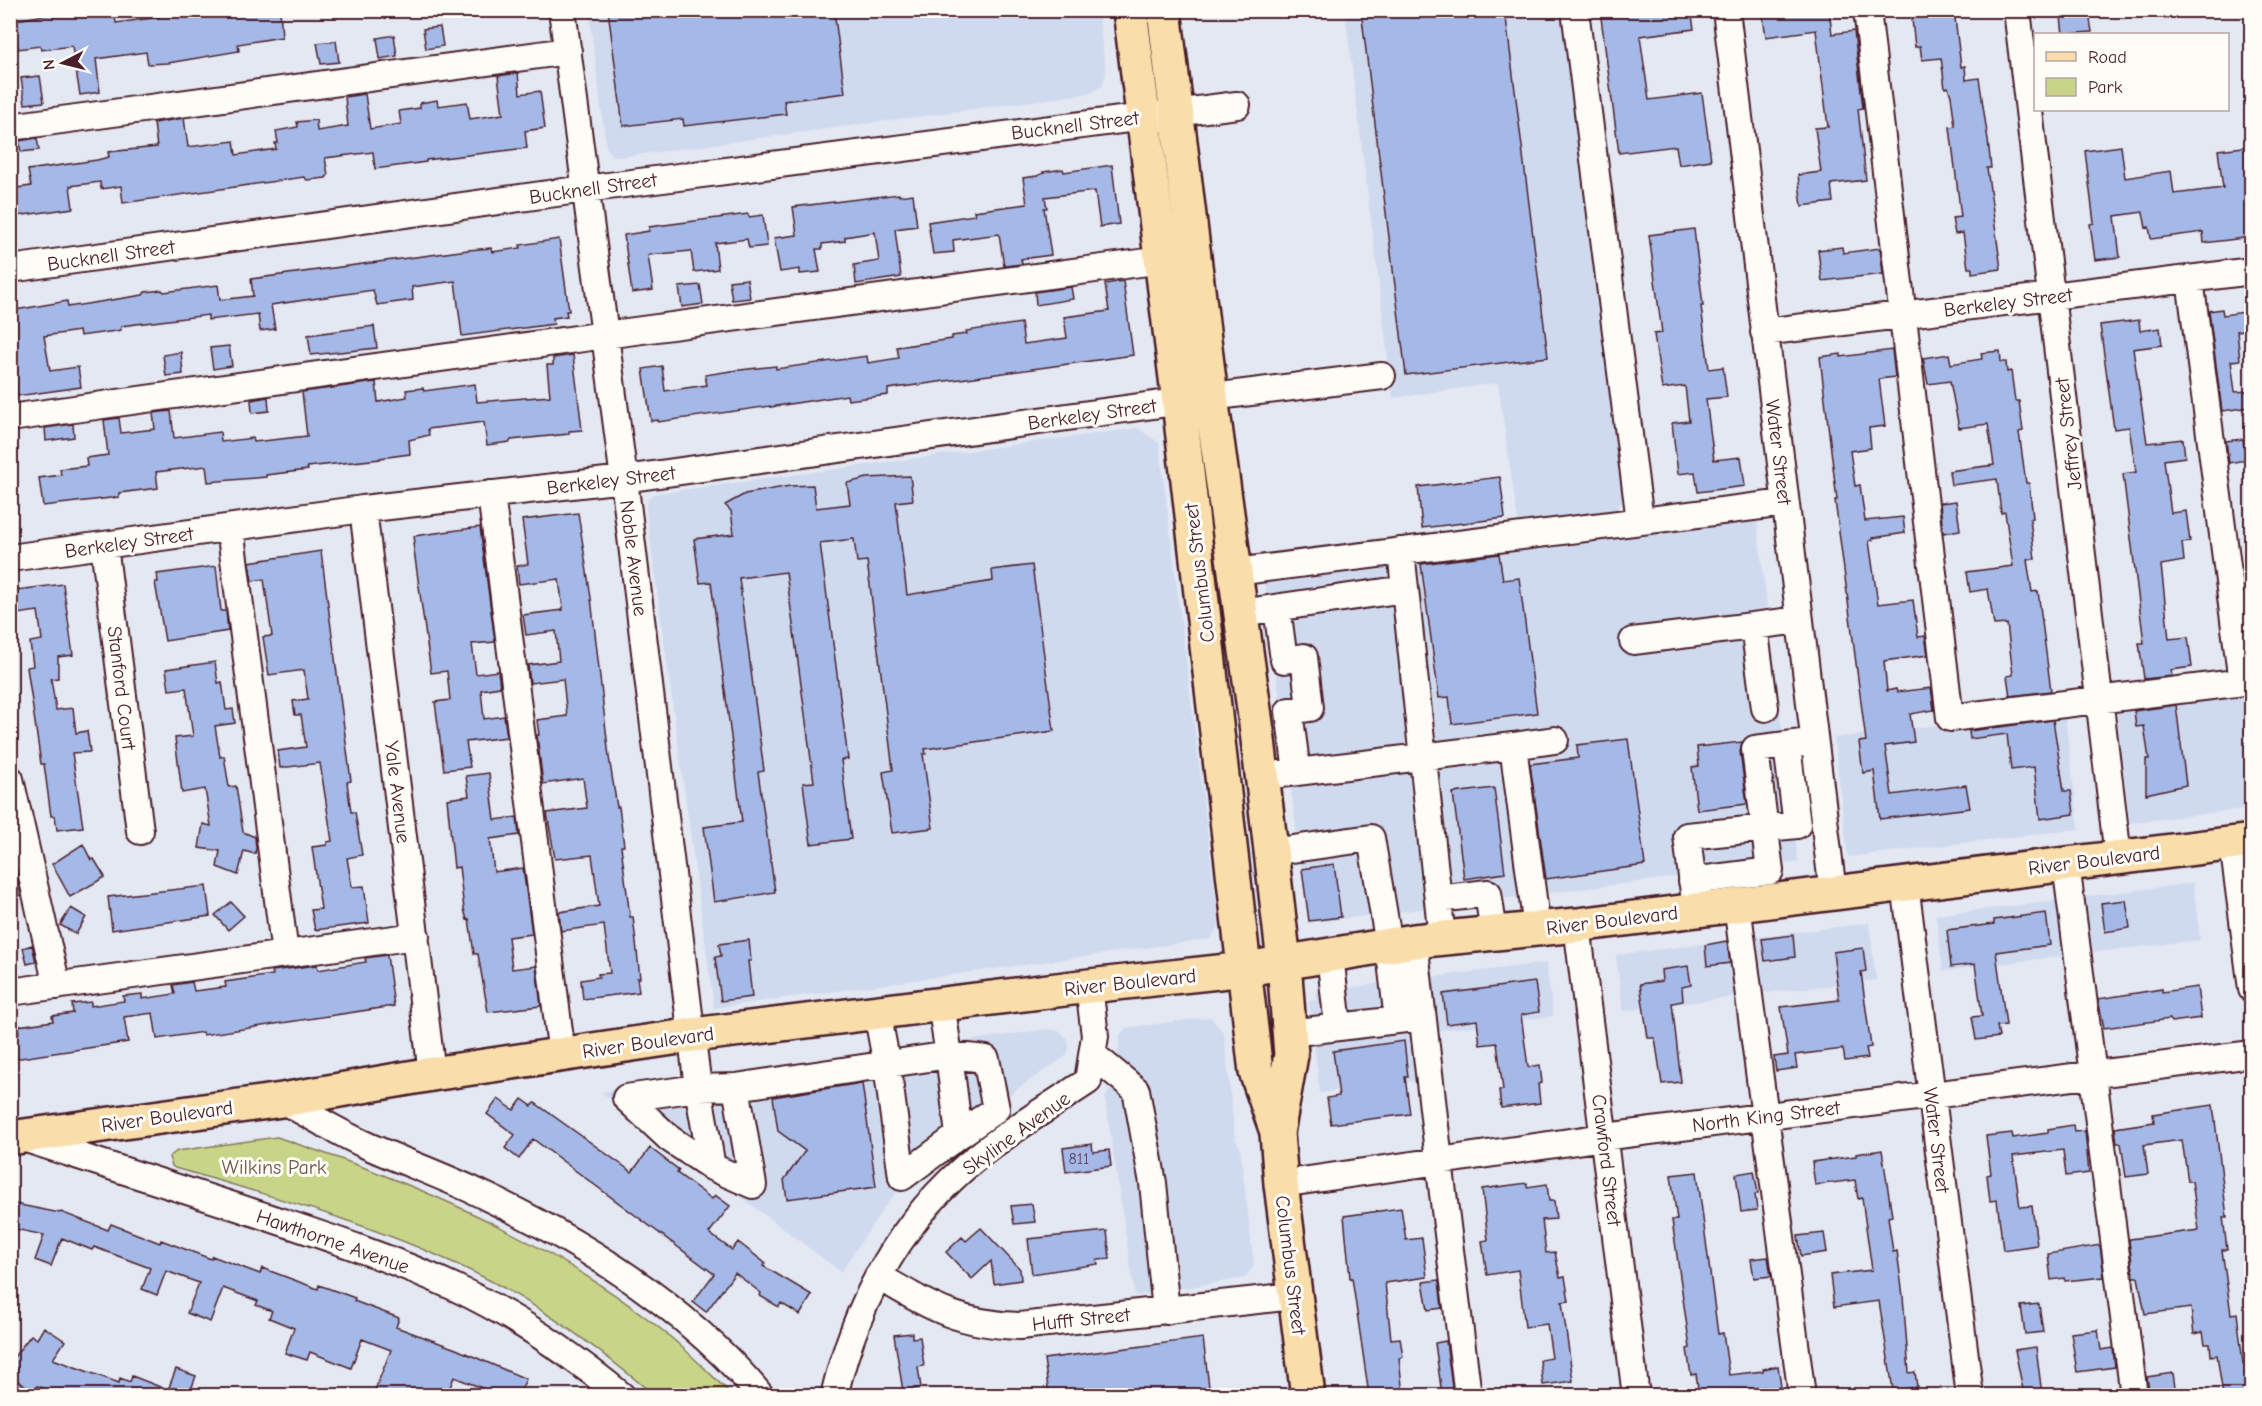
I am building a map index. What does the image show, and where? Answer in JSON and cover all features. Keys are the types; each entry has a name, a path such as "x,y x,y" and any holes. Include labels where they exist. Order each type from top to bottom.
{"main road":[{"name":"Columbus Street","path":"1130,10 1179,402 1246,969 1256,1072 1277,1133 1294,1296 1308,1395"},
{"name":"Columbus Street","path":"1164,10 1211,397 1263,776 1284,962 1291,1055 1277,1133"},
{"name":"River Boulevard","path":"15,1138 282,1100 432,1074 693,1035 1246,969 1415,942 1577,925 1694,895 1737,905 1772,886 1833,893 2242,842"}],"street":[{"name":"Noble Avenue","path":"562,10 624,479 698,1088 712,1167"},
{"path":"1575,10 1640,521"},
{"name":"Water Street","path":"1726,10 1833,893"},
{"path":"1867,10 1950,718 2247,681 2190,279"},
{"name":"Jeffrey Street","path":"2017,10 2118,857"},
{"path":"10,127 567,51"},
{"name":"Bucknell Street","path":"10,269 585,189 1176,111 1237,105"},
{"path":"10,418 605,334 1162,260"},
{"name":"Berkeley Street","path":"1764,332 2252,272"},
{"name":"Berkeley Street","path":"10,558 363,509 624,479 1211,397 1382,376"},
{"path":"491,494 562,1055"},
{"path":"1235,572 1785,503"},
{"name":"Yale Avenue","path":"363,509 432,1074"},
{"path":"230,528 285,954"},
{"name":"Stanford Court","path":"104,545 140,831"},
{"path":"1401,551 1438,899 1415,942 1410,1018 1438,1161 1468,1395"},
{"path":"1240,613 1405,589"},
{"path":"1277,608 1284,660 1304,657 1310,708 1289,711 1297,772"},
{"path":"1633,641 1800,620"},
{"path":"1754,626 1765,708"},
{"path":"1263,776 1555,740"},
{"path":"1814,742 1755,749 1766,828 1772,886 1694,895 1687,836 1766,828 1797,825 1825,821"},
{"path":"1513,746 1538,928"},
{"path":"1786,746 1797,825"},
{"path":"10,778 57,986"},
{"path":"1271,852 1371,838 1415,942"},
{"path":"2242,842 2252,989"},
{"path":"2066,864 2134,1395"},
{"name":"Water Street","path":"1905,884 1970,1395"},
{"path":"1438,899 1488,893 1494,933"},
{"path":"1737,905 1767,1116 1802,1395"},
{"name":"Crawford Street","path":"1577,925 1636,1395"},
{"path":"10,992 416,936"},
{"path":"1330,955 1338,1026"},
{"name":"Skyline Avenue","path":"834,1395 842,1361 856,1321 878,1276 906,1232 933,1199 964,1169 992,1146 1088,1081 1095,1036 1089,986"},
{"path":"941,1004 959,1135"},
{"path":"736,1087 753,1185 712,1167 670,1139 626,1098 698,1088 736,1087 887,1065 949,1055 986,1059 996,1108 902,1178 887,1065 877,1012"},
{"path":"1289,1033 1410,1018"},
{"path":"1092,1054 1136,1090 1153,1183 1166,1311"},
{"name":"North King Street","path":"1281,1184 1604,1137 2252,1054"},
{"path":"282,1100 365,1144 488,1197 605,1262 676,1313 722,1354 760,1395"},
{"name":"Hawthorne Avenue","path":"15,1138 314,1232 404,1265 455,1287 504,1313 552,1342 622,1395"},
{"name":"Hufft Street","path":"878,1276 940,1311 966,1320 993,1325 1020,1326 1294,1296"}],"shaded area":[{"path":"589,11 1098,11 1106,73 1102,86 1091,93 621,157 611,155 606,146"},
{"path":"1345,11 1565,11 1626,495 1617,509 1518,522 1498,383 1393,398"},
{"path":"1138,428 1159,443 1219,926 1210,939 714,1008 646,509 648,499 653,494"},
{"path":"1756,514 1798,862 1308,923 1264,576"},
{"path":"2251,686 2251,808 2130,823 2115,703"},
{"path":"2064,709 2079,829 1848,857 1834,738"},
{"path":"2193,883 2200,940 2080,954 2073,898"},
{"path":"2056,901 2063,956 1943,971 1936,915"},
{"path":"1869,923 1876,980 1757,994 1750,938"},
{"path":"1733,940 1741,996 1623,1011 1616,955"},
{"path":"1546,963 1553,1016 1432,1031 1425,978"},
{"path":"1408,980 1421,1080 1320,1093 1309,1001 1317,1000 1316,992"},
{"path":"1210,1017 1224,1033 1235,1139 1240,1147 1254,1266 1245,1278 1135,1296 1105,1098 1115,1080 1120,1035 1126,1028"},
{"path":"1049,1029 1060,1031 1067,1038 1069,1048 1066,1056 978,1116 902,1185 841,1272 601,1092"}],"green space":[{"name":"Wilkins Park","path":"277,1137 361,1166 424,1192 531,1243 631,1306 662,1330 732,1395 654,1395 575,1333 533,1305 489,1280 374,1230 175,1168 169,1157 177,1151"}],"building":[{"path":"75,10 114,10 116,23 160,17 163,10 280,10 282,37 238,44 239,51 168,63 148,64 146,52 96,59 100,92 80,95 72,46 41,50 40,46 18,49 18,46 10,47 10,21"},
{"path":"608,10 834,10 845,93 784,101 786,114 684,126 683,119 623,126"},
{"path":"1361,10 1505,10 1548,357 1406,375"},
{"path":"1600,10 1691,10 1694,29 1640,36 1649,100 1702,93 1711,160 1679,165 1676,146 1619,153"},
{"path":"1762,10 1829,10 1832,34 1854,31 1863,108 1858,109 1866,180 1831,184 1833,202 1802,206 1798,175 1821,172 1815,128 1828,127 1816,30 1766,37"},
{"path":"1911,10 1954,10 1961,67 1965,66 1966,80 1979,78 1991,168 1987,168 2001,269 1972,273 1972,268 1968,268 1963,233 1955,234 1952,218 1961,217 1950,127 1955,126 1951,96 1948,87 1945,88 1941,58 1922,60 1920,46 1915,47"},
{"path":"2089,13 2092,32 2063,33 2061,17"},
{"path":"440,27 443,46 426,49 423,29"},
{"path":"394,35 397,56 380,59 377,38"},
{"path":"336,41 339,62 321,64 317,43"},
{"path":"518,73 520,94 540,91 545,128 525,131 527,148 426,160 426,162 375,169 373,152 325,158 328,175 326,178 307,180 304,177 123,203 121,186 101,189 100,182 70,186 73,208 10,217 10,189 31,186 28,170 97,160 109,157 108,152 157,147 154,123 184,118 188,147 234,141 236,155 276,149 275,143 278,143 276,131 298,127 297,122 316,120 317,131 348,126 345,97 365,94 370,129 401,124 399,111 420,108 420,103 437,100 438,106 467,102 470,119 503,114 498,76"},
{"path":"40,76 44,102 25,104 21,78"},
{"path":"37,138 39,150 21,152 19,141"},
{"path":"2121,146 2125,178 2171,171 2174,194 2223,188 2218,150 2252,146 2252,237 2204,243 2203,232 2151,239 2143,212 2115,216 2120,257 2095,260 2090,224 2094,223 2085,151"},
{"path":"1112,165 1119,224 1100,227 1095,191 1045,197 1047,208 1044,208 1051,255 1021,259 1022,264 1004,266 999,234 953,240 954,252 933,254 928,222 975,215 974,211 1027,204 1023,178 1063,169 1064,172"},
{"path":"899,194 899,196 913,194 917,226 895,229 901,277 856,284 854,265 879,261 875,232 845,237 845,241 822,244 822,249 816,249 820,272 800,274 800,269 780,272 774,238 797,235 793,207"},
{"path":"748,214 749,217 763,215 767,246 749,248 747,239 715,243 718,269 694,272 691,251 648,255 653,290 632,293 624,235 649,231 649,227"},
{"path":"1694,229 1709,369 1723,367 1727,397 1706,399 1714,460 1741,457 1745,486 1698,492 1695,472 1678,474 1672,423 1689,421 1685,386 1662,389 1654,334 1662,333 1649,235"},
{"path":"559,239 569,311 566,311 567,316 553,318 554,324 462,336 455,281 412,287 413,300 377,305 373,290 271,305 275,329 260,331 258,314 208,320 208,315 121,326 121,330 80,336 79,331 44,336 50,371 78,367 81,387 17,396 10,339 10,311 67,301 68,307 143,295 145,292 162,290 164,292 218,285 220,300 253,296 251,279 468,250 491,248 492,252"},
{"path":"1842,247 1843,253 1880,248 1883,274 1822,281 1818,250"},
{"path":"747,279 750,298 732,300 729,281"},
{"path":"1123,281 1133,355 888,389 888,395 848,400 847,395 658,422 658,420 651,421 643,369 662,366 665,391 707,385 705,375 731,371 776,366 776,369 867,356 868,363 899,358 897,347 952,339 952,336 967,334 966,331 1021,323 1024,344 1067,338 1064,317 1109,311 1105,284"},
{"path":"700,285 703,304 682,307 679,287"},
{"path":"1071,287 1073,299 1036,305 1035,292"},
{"path":"2222,309 2223,315 2252,311 2252,329 2237,331 2240,360 2231,361 2235,392 2249,391 2251,407 2222,411 2209,311"},
{"path":"2139,320 2140,331 2160,328 2162,345 2133,349 2147,443 2183,439 2185,457 2164,460 2171,513 2186,511 2190,542 2182,543 2184,561 2161,565 2169,639 2188,637 2192,667 2171,670 2172,676 2144,679 2139,643 2144,643 2123,474 2136,472 2129,427 2114,429 2100,325"},
{"path":"374,326 377,348 311,355 308,335"},
{"path":"229,346 232,366 213,369 210,348"},
{"path":"1892,350 1895,377 1879,379 1885,426 1869,428 1871,448 1850,451 1855,486 1860,485 1865,521 1903,517 1905,533 1872,538 1873,540 1869,541 1878,604 1913,600 1918,637 1925,636 1928,655 1884,661 1887,691 1931,688 1934,710 1910,714 1914,742 1885,746 1892,795 1966,785 1970,808 1880,819 1874,771 1863,773 1859,742 1866,741 1835,500 1837,500 1820,357 1841,354 1841,357"},
{"path":"2000,351 2001,362 2006,362 2007,372 2011,371 2015,401 2019,401 2023,431 2019,432 2033,518 2030,519 2035,559 2027,560 2032,592 2038,591 2051,691 2010,696 2007,676 2013,675 2007,624 1994,625 1988,589 1970,592 1967,572 2013,566 2005,512 2001,513 1997,479 1951,485 1949,471 1994,465 1988,424 1959,428 1950,381 1928,384 1923,358 1949,354 1951,364 1982,359 1981,353"},
{"path":"181,352 183,374 166,376 163,355"},
{"path":"573,355 582,430 569,431 569,434 487,445 484,422 428,429 429,435 409,440 410,454 307,467 308,470 266,475 266,477 208,482 206,466 156,472 158,488 119,493 119,497 43,506 39,478 61,475 60,469 87,466 86,458 108,455 104,420 119,418 121,433 155,429 153,413 171,411 174,438 220,432 221,442 253,438 254,442 307,436 302,392 376,382 378,402 407,397 406,390 423,388 424,391 475,384 477,402 550,396 547,365 553,365 553,358"},
{"path":"268,397 269,411 252,413 251,400"},
{"path":"73,424 74,437 46,441 45,428"},
{"path":"2243,439 2246,460 2229,463 2226,441"},
{"path":"910,476 913,500 896,502 907,595 993,581 992,570 1032,565 1054,731 925,749 926,754 923,754 933,828 892,833 883,772 893,770 867,561 857,562 854,539 820,543 848,759 841,760 851,839 811,844 803,783 814,782 786,572 739,578 764,771 758,772 775,892 714,902 704,827 742,822 711,582 700,583 694,539 734,534 731,511 725,505 745,494 790,486 813,485 816,508 850,504 847,483 867,478"},
{"path":"1500,477 1505,518 1422,528 1418,487"},
{"path":"1956,501 1960,530 1943,533 1940,503"},
{"path":"578,513 591,598 609,757 617,807 619,807 624,846 621,846 630,917 633,917 640,978 637,978 639,992 583,999 581,980 599,977 598,974 610,973 604,925 561,931 559,912 599,906 592,855 555,859 547,813 587,808 583,778 543,784 537,720 567,716 563,679 530,683 528,665 559,661 556,631 526,635 523,615 563,610 559,579 519,584 517,566 528,564 522,520"},
{"path":"480,527 495,642 472,644 476,674 498,671 500,687 481,690 484,719 504,716 507,737 466,742 470,767 444,770 435,702 450,700 447,671 431,673 413,543 415,543 414,536"},
{"path":"321,551 351,781 347,782 351,812 355,812 362,855 347,858 352,887 364,886 369,923 315,930 311,910 321,909 312,847 327,845 327,842 332,841 320,763 280,768 278,751 306,747 301,715 295,715 293,701 308,699 304,670 269,675 263,637 272,636 264,579 252,581 249,562"},
{"path":"1499,554 1503,580 1519,578 1537,713 1452,724 1449,697 1439,698 1421,564"},
{"path":"216,566 221,611 226,611 228,631 165,641 155,582 158,582 157,574"},
{"path":"63,584 73,655 58,657 58,678 51,679 56,710 73,708 76,733 87,731 90,752 72,753 83,827 57,830 55,816 51,816 44,764 41,764 27,667 33,666 30,642 42,640 38,611 10,615 10,591"},
{"path":"215,662 218,683 222,682 226,710 233,709 235,723 215,726 220,757 224,756 229,787 236,786 243,832 255,837 255,854 244,851 238,875 217,867 220,851 199,848 203,824 211,826 205,789 182,793 175,738 193,736 186,688 169,690 166,669"},
{"path":"2176,705 2186,785 2146,794 2146,759 2149,759 2144,726 2136,727 2134,711"},
{"path":"2053,720 2064,791 2071,791 2074,814 2040,819 2034,767 2011,770 2007,734 1970,739 1969,731"},
{"path":"1628,739 1645,865 1546,879 1530,764 1578,758 1577,745"},
{"path":"1742,742 1740,751 1747,804 1697,810 1692,767 1699,766 1697,747"},
{"path":"489,773 495,820 517,817 519,835 490,839 494,872 523,868 532,934 508,937 512,969 536,966 541,1006 488,1012 478,954 474,954 469,919 467,920 464,909 459,867 454,868 447,799 469,796 466,776"},
{"path":"1494,788 1505,873 1464,879 1453,793"},
{"path":"83,844 91,860 94,859 105,877 70,897 52,864"},
{"path":"1334,864 1341,917 1309,921 1302,869"},
{"path":"17,878 21,895 10,898 10,880"},
{"path":"206,886 210,916 112,930 108,897"},
{"path":"2126,900 2130,928 2105,932 2101,903"},
{"path":"231,902 244,916 228,930 215,915"},
{"path":"71,908 86,917 76,934 60,925"},
{"path":"2046,913 2050,945 1996,952 2006,1025 1997,1026 1999,1037 1976,1040 1972,1017 1982,1016 1975,964 1951,967 1947,930 1994,924 1994,920"},
{"path":"1793,935 1795,957 1765,961 1762,939"},
{"path":"749,940 751,961 748,961 752,997 721,1001 715,957 721,956 719,944"},
{"path":"1727,941 1730,963 1707,966 1705,945"},
{"path":"32,945 36,962 27,964 23,948"},
{"path":"1863,948 1866,971 1861,972 1871,1047 1866,1048 1868,1058 1845,1061 1843,1049 1795,1055 1797,1068 1776,1071 1774,1057 1788,1055 1781,1007 1839,1000 1833,952"},
{"path":"387,955 394,1006 203,1035 203,1032 157,1039 153,1013 124,1017 128,1042 14,1059 10,1035 19,1034 18,1026 53,1021 52,1016 73,1013 72,1004 91,1002 91,1006 124,1001 123,996 142,994 142,999 175,994 173,985 192,982 194,991 226,987 225,982 273,975 272,971 317,965 318,970 366,962 365,958"},
{"path":"1688,966 1691,985 1682,987 1683,1001 1672,1003 1681,1082 1662,1084 1655,1038 1648,1038 1640,984 1662,981 1661,970"},
{"path":"1535,982 1539,1012 1521,1015 1528,1067 1540,1065 1542,1083 1538,1084 1540,1103 1501,1108 1499,1090 1503,1090 1497,1043 1480,1045 1477,1020 1447,1024 1443,994"},
{"path":"2197,987 2201,1018 2171,1022 2170,1019 2104,1028 2098,999 2162,989 2162,992"},
{"path":"1404,1041 1408,1077 1405,1077 1410,1114 1331,1124 1327,1098 1339,1096 1333,1051"},
{"path":"862,1083 876,1187 787,1199 784,1180 805,1151 778,1131 773,1097"},
{"path":"498,1099 514,1110 522,1099 532,1106 535,1103 632,1172 650,1148 679,1170 677,1173 712,1199 715,1195 730,1206 709,1233 732,1250 738,1242 765,1263 763,1266 812,1295 800,1315 781,1303 779,1307 760,1296 761,1293 735,1273 706,1312 693,1302 714,1274 533,1139 519,1159 505,1148 515,1135 487,1114"},
{"path":"2213,1105 2227,1217 2223,1217 2227,1250 2222,1250 2231,1314 2237,1313 2243,1364 2246,1364 2251,1395 2223,1395 2217,1355 2211,1356 2210,1344 2205,1344 2203,1332 2194,1334 2191,1308 2145,1314 2138,1277 2134,1277 2129,1241 2130,1239 2199,1230 2192,1181 2188,1181 2182,1140 2144,1145 2148,1174 2126,1177 2121,1143 2117,1143 2115,1128 2154,1122 2153,1114"},
{"path":"2073,1125 2074,1132 2085,1131 2089,1173 2066,1176 2063,1150 2013,1156 2020,1207 2032,1206 2037,1245 2003,1250 1997,1200 1990,1201 1987,1175 1991,1174 1986,1136 2012,1133 2013,1138 2048,1133 2048,1129"},
{"path":"1092,1144 1093,1152 1109,1150 1111,1166 1066,1172 1063,1148"},
{"path":"1882,1150 1892,1216 1888,1217 1893,1252 1897,1251 1903,1296 1909,1373 1915,1372 1917,1387 1893,1390 1879,1301 1834,1307 1830,1275 1872,1270 1862,1198 1858,1199 1855,1180 1815,1185 1812,1162"},
{"path":"1754,1171 1758,1193 1755,1194 1757,1210 1741,1212 1736,1174"},
{"path":"1697,1172 1718,1334 1723,1333 1729,1375 1763,1371 1763,1369 1778,1366 1781,1387 1732,1391 1732,1395 1699,1395 1696,1374 1691,1375 1687,1349 1690,1348 1672,1220 1677,1220 1671,1175"},
{"path":"1527,1183 1527,1187 1547,1184 1549,1201 1554,1201 1556,1219 1542,1220 1546,1253 1555,1252 1560,1278 1565,1277 1569,1301 1562,1302 1573,1381 1543,1385 1540,1360 1552,1358 1547,1324 1525,1327 1518,1270 1487,1275 1482,1241 1488,1240 1482,1189"},
{"path":"10,1203 61,1212 108,1230 111,1224 160,1243 161,1240 260,1274 262,1268 318,1289 319,1285 399,1318 396,1327 456,1349 526,1379 519,1395 479,1395 482,1388 454,1377 447,1395 373,1395 391,1350 362,1339 351,1368 310,1352 307,1360 285,1353 294,1328 269,1318 272,1311 256,1305 258,1301 223,1288 210,1322 187,1313 199,1283 166,1271 157,1295 142,1289 150,1268 94,1247 92,1250 62,1238 51,1266 35,1260 44,1235 10,1228"},
{"path":"1032,1204 1035,1222 1014,1224 1011,1206"},
{"path":"1401,1208 1406,1240 1422,1238 1427,1277 1385,1283 1391,1339 1400,1338 1403,1357 1399,1358 1403,1395 1369,1395 1352,1278 1350,1278 1344,1216"},
{"path":"981,1228 1020,1269 1021,1280 994,1284 991,1261 972,1279 946,1252 962,1237 966,1241"},
{"path":"1107,1231 1110,1259 1097,1260 1098,1264 1032,1274 1028,1239"},
{"path":"1824,1233 1827,1252 1801,1256 1798,1236"},
{"path":"2100,1245 2104,1277 2051,1280 2048,1254"},
{"path":"1768,1257 1771,1276 1754,1278 1751,1259"},
{"path":"1439,1280 1442,1308 1428,1310 1423,1282"},
{"path":"2039,1304 2043,1332 2025,1334 2021,1306"},
{"path":"44,1327 65,1341 53,1359 119,1383 120,1378 130,1382 132,1376 168,1390 176,1369 196,1376 189,1395 63,1395 37,1386 33,1391 10,1376 10,1362 31,1335 37,1339"},
{"path":"2098,1330 2101,1350 2113,1348 2115,1367 2077,1372 2071,1333"},
{"path":"912,1333 912,1338 920,1337 924,1366 918,1367 921,1388 903,1391 894,1335"},
{"path":"1203,1338 1210,1395 1049,1395 1044,1359"},
{"path":"1446,1341 1453,1395 1442,1395 1435,1343"},
{"path":"2036,1347 2042,1395 2024,1395 2015,1350"},
{"path":"2173,1373 2176,1395 2150,1395 2147,1377"}]}
